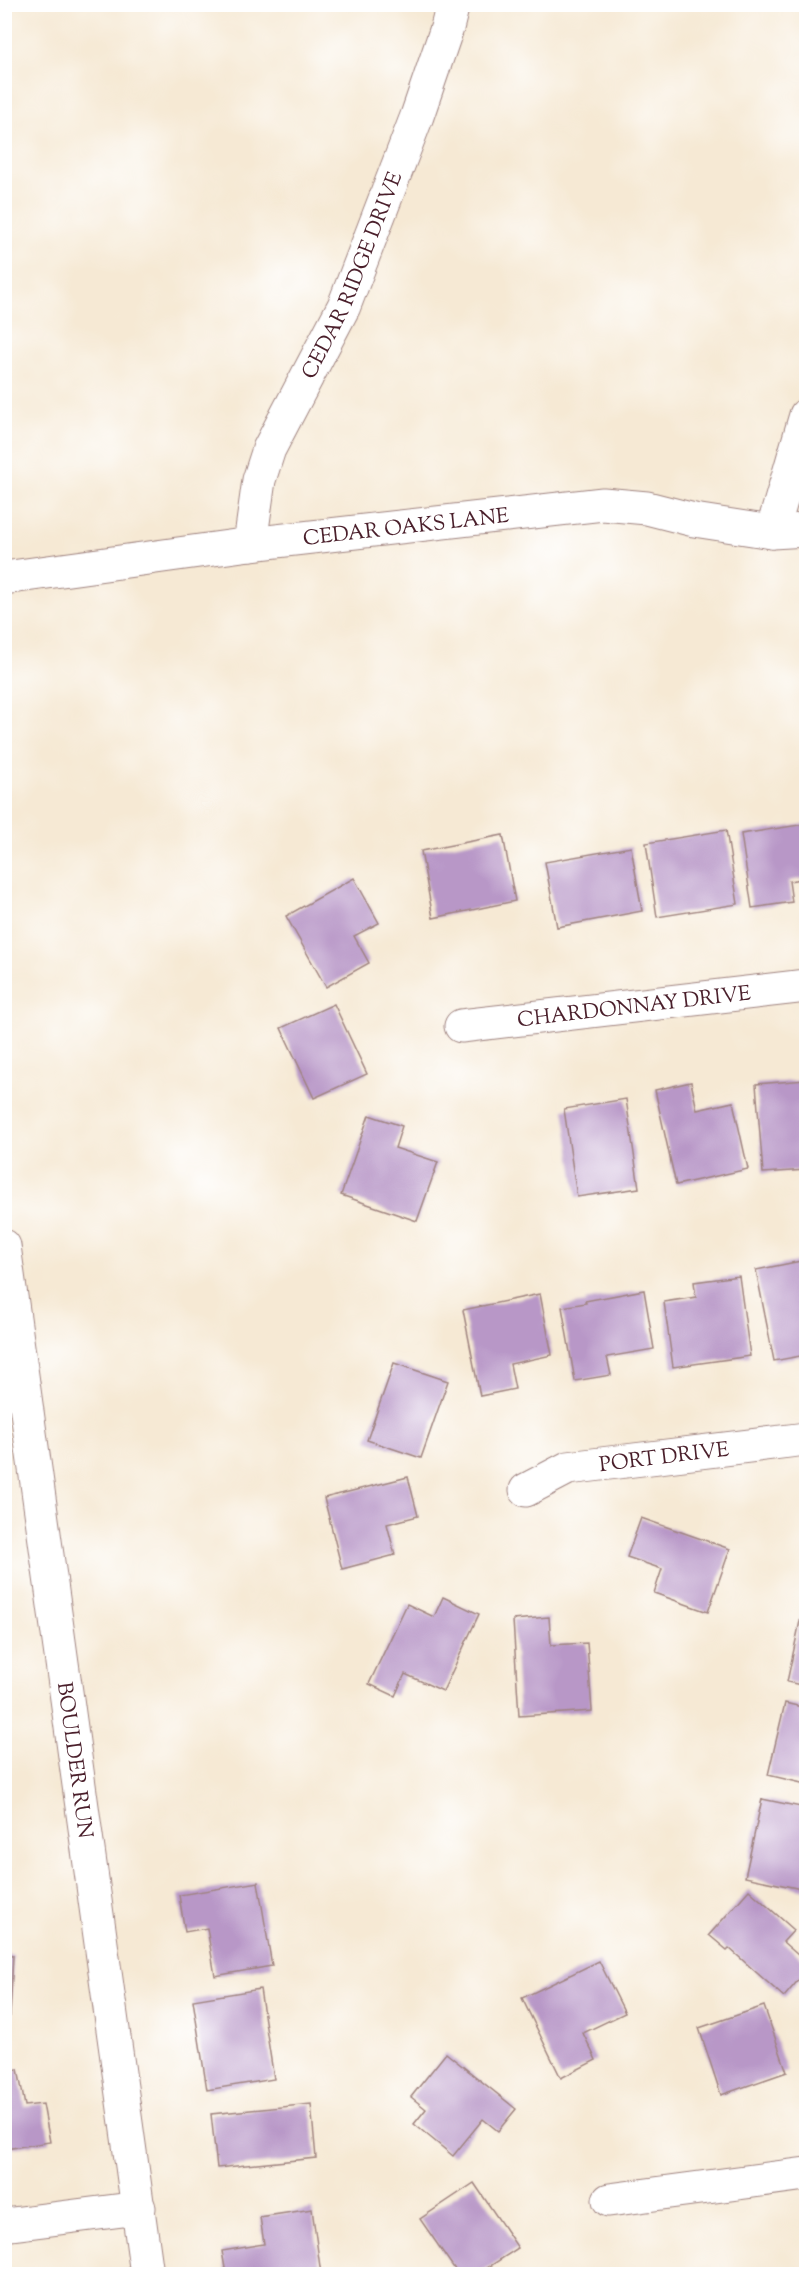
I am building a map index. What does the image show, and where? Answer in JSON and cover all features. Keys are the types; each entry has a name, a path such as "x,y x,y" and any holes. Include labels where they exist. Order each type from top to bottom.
{"street":[{"name":"CEDAR RIDGE DRIVE","path":"250,544 259,480 269,449 344,306 417,116 453,4"},
{"path":"772,532 807,415"},
{"name":"CEDAR OAKS LANE","path":"4,578 250,544 603,504 647,508 694,520 772,532 807,530"},
{"name":"CHARDONNAY DRIVE","path":"460,1026 807,986"},
{"name":"BOULDER RUN","path":"4,1246 147,2274"},
{"name":"PORT DRIVE","path":"526,1490 568,1468 807,1438"},
{"path":"609,2200 807,2174"},
{"path":"4,2225 139,2208"}],"building":[{"path":"806,824 806,878 789,881 792,902 752,908 741,834"},
{"path":"726,830 738,904 657,917 646,843"},
{"path":"503,835 515,901 433,918 421,851"},
{"path":"631,847 642,911 557,927 545,862"},
{"path":"354,878 379,923 354,936 369,963 326,987 286,916"},
{"path":"334,1004 367,1074 314,1098 281,1028"},
{"path":"806,1080 806,1170 763,1173 756,1084"},
{"path":"691,1082 697,1110 733,1102 748,1169 676,1185 655,1090"},
{"path":"626,1099 639,1188 577,1197 564,1109"},
{"path":"369,1115 402,1126 395,1148 438,1162 417,1221 341,1195"},
{"path":"806,1260 806,1355 774,1361 756,1270"},
{"path":"739,1276 750,1356 673,1367 664,1302 696,1297 694,1282"},
{"path":"644,1290 654,1349 607,1357 611,1375 575,1381 562,1307"},
{"path":"540,1294 552,1355 510,1364 515,1389 480,1396 463,1310"},
{"path":"394,1363 448,1381 421,1458 367,1440"},
{"path":"408,1477 418,1516 387,1524 395,1555 342,1569 324,1498"},
{"path":"641,1518 730,1549 708,1612 654,1593 662,1569 627,1557"},
{"path":"443,1597 479,1614 443,1691 405,1674 395,1696 369,1684 407,1604 434,1617"},
{"path":"803,1607 806,1607 806,1686 787,1682"},
{"path":"549,1617 551,1645 587,1643 592,1711 519,1716 513,1620"},
{"path":"785,1703 806,1708 806,1784 768,1775"},
{"path":"762,1799 806,1808 806,1890 745,1877"},
{"path":"258,1882 272,1966 215,1976 207,1928 185,1932 179,1895"},
{"path":"749,1890 794,1930 783,1942 806,1962 806,1971 784,1997 729,1948 727,1950 709,1935"},
{"path":"4,1954 13,1955 10,2016 4,2015"},
{"path":"599,1961 625,2013 583,2033 596,2060 561,2078 522,1998"},
{"path":"260,1989 274,2079 207,2090 193,2000"},
{"path":"764,2006 787,2072 721,2095 699,2028"},
{"path":"446,2053 516,2109 498,2131 483,2119 453,2156 414,2124 426,2109 411,2097"},
{"path":"18,2069 25,2106 43,2104 50,2142 5,2149 5,2071"},
{"path":"311,2104 316,2158 217,2168 211,2114"},
{"path":"474,2183 518,2248 478,2274 458,2274 420,2219"},
{"path":"312,2209 321,2274 226,2274 222,2251 264,2244 260,2217"},
{"path":"792,2271 792,2274 776,2273"}]}
